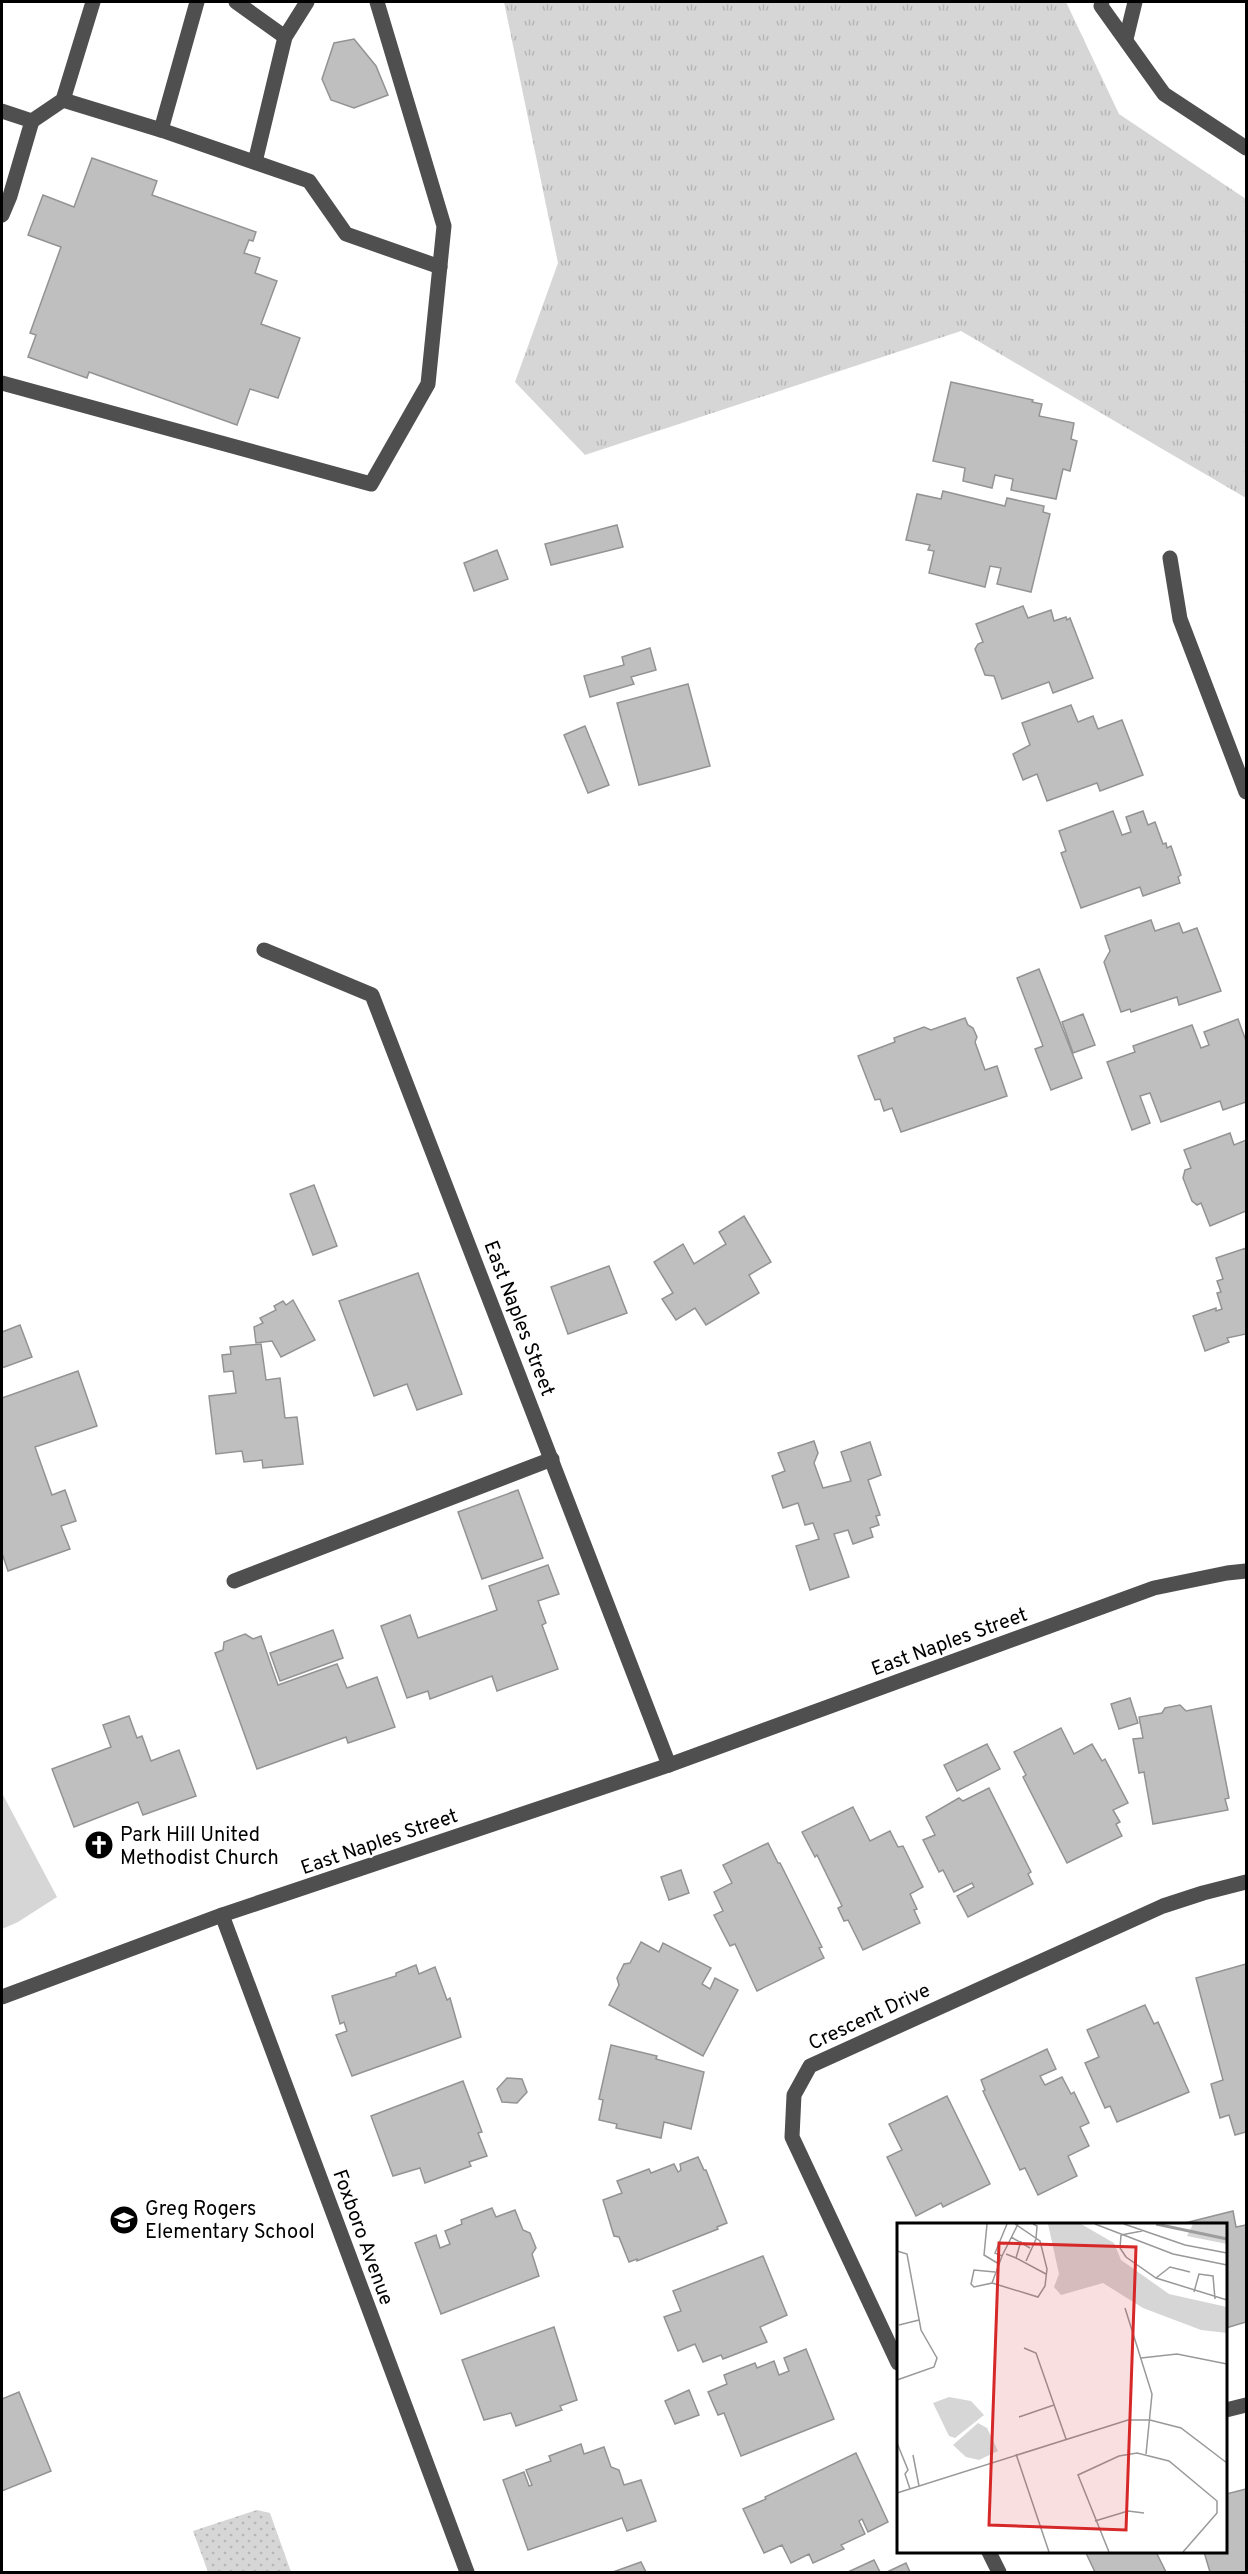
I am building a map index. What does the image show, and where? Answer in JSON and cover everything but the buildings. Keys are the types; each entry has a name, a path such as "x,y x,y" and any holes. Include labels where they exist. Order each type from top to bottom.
{"street":[{"path":"2,215 6,194 32,121 63,100 93,2"},
{"path":"161,130 197,2"},
{"path":"236,2 285,37"},
{"path":"255,162 285,37 307,2"},
{"path":"2,383 371,484 428,384 444,226 377,2"},
{"path":"1102,2 1101,6 1164,94 1246,148"},
{"path":"1126,39 1135,2"},
{"path":"63,100 161,130 309,181 346,234 440,267"},
{"path":"2,111 32,121"},
{"path":"1170,558 1180,618 1246,792"},
{"name":"East Naples Street","path":"264,950 372,995 669,1765"},
{"path":"234,1581 552,1460"},
{"name":"East Naples Street","path":"2,1997 222,1916 669,1765 1154,1588 1246,1571"},
{"name":"Crescent Drive","path":"897,2361 792,2137 794,2095 810,2066 1162,1906 1246,1882"},
{"name":"Foxboro Avenue","path":"222,1916 467,2572"},
{"path":"1227,2410 1246,2405"},
{"path":"990,2553 999,2572"}],"green space":[{"path":"504,2 1066,2 1119,114 1246,199 1246,498 961,331 585,455 515,382 558,263"},
{"path":"2,1793 57,1897 18,1922 2,1929"},
{"path":"257,2510 270,2513 291,2572 208,2572 193,2531"}],"place":[{"name":"Park Hill United Methodist Church","path":"99,1845"},
{"name":"Greg Rogers Elementary School","path":"124,2220"}]}
